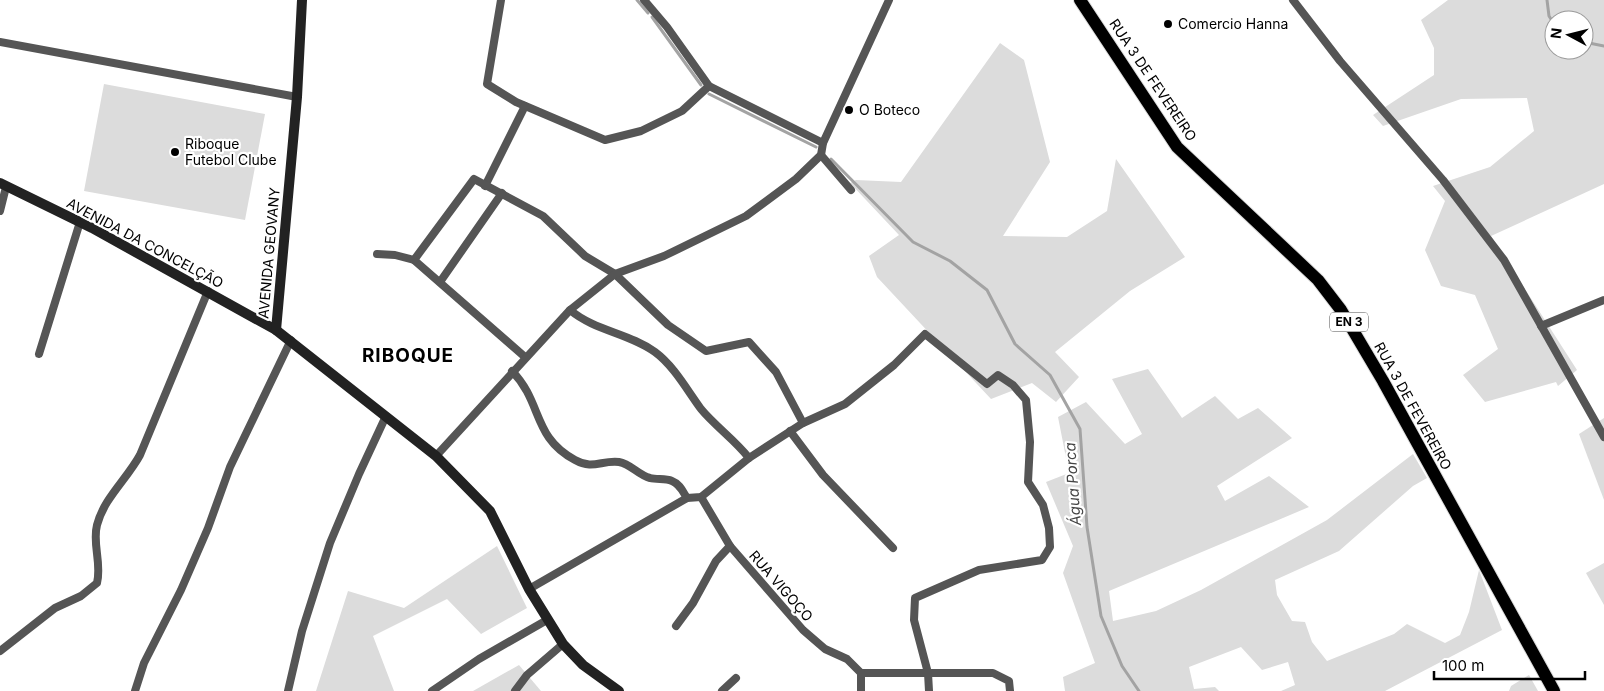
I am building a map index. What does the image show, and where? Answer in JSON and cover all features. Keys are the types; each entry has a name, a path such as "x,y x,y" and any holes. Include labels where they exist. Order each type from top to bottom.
{"main road":[{"name":"AVENIDA GEOVANY","path":"276,330 298,97 302,0"},
{"name":"RUA 3 DE FEVEREIRO","path":"1080,0 1177,147 1318,280 1341,310 1383,381 1554,691"},
{"name":"AVENIDA DA CONCELÇÃO","path":"3,185 80,222 276,330 436,456 490,511 529,589 563,644 583,665 619,691"}],"street":[{"path":"501,0 487,84 525,106 605,140 641,131 682,111 709,86"},
{"path":"644,0 667,27 709,86 823,143"},
{"path":"436,456 570,310 616,274 664,256 746,216 796,179 821,155 823,143 889,0"},
{"path":"1293,0 1340,61 1460,202 1504,260 1604,437"},
{"path":"0,42 298,97"},
{"path":"485,186 525,106"},
{"path":"821,155 851,190"},
{"path":"414,260 474,180 543,216 585,256 616,274 668,326 706,350 749,342 776,372 802,423"},
{"path":"0,211 3,185"},
{"path":"440,282 502,193"},
{"path":"39,354 80,222"},
{"path":"377,254 395,255 414,260 525,357"},
{"path":"0,651 55,608 81,596 97,582 100,561 96,538 102,509 132,469 140,455 208,291"},
{"path":"1542,326 1604,300"},
{"path":"570,310 584,321 647,347 657,354 702,410 734,439 749,458"},
{"path":"529,589 687,498 700,497 749,458 802,423 845,404 894,365 925,334 987,384 998,374 1026,400 1030,442 1028,482 1042,505 1049,528 1050,546 1042,560 979,570 915,598 914,620 928,673 929,691"},
{"path":"135,691 144,663 181,590 208,528 230,467 291,340"},
{"path":"512,371 525,385 546,435 559,450 584,464 592,466 611,462 628,464 651,478 672,481 679,485 687,498"},
{"path":"288,691 302,631 330,543 358,474 386,416"},
{"path":"790,431 823,475 893,548"},
{"name":"RUA VIGOÇO","path":"700,497 730,546 812,640 847,660 861,673"},
{"path":"676,626 693,603 716,561 730,546"},
{"path":"432,691 479,659 547,620"},
{"path":"516,691 527,676 563,644"},
{"path":"862,691 861,673 993,673 1009,681 1010,691"},
{"path":"722,691 736,678"}],"shaded area":[{"path":"1448,0 1604,0 1604,184 1491,236 1577,370 1558,386 1556,382 1485,402 1463,375 1498,349 1475,295 1441,286 1425,250 1445,201 1433,186 1490,167 1534,131 1527,98 1461,99 1383,126 1373,115 1434,75 1434,48 1421,20"},
{"path":"1000,43 1024,60 1050,162 1003,236 1067,237 1107,211 1116,159 1185,257 1130,291 1055,352 1079,377 1056,402 1032,383 991,399 877,277 869,256 899,235 850,183 856,180 901,182"},
{"name":"Riboque Futebol Clube","path":"104,84 265,114 245,220 84,191"},
{"path":"1148,369 1182,418 1215,396 1238,419 1258,408 1292,438 1217,486 1225,501 1269,476 1309,507 1109,591 1113,621 1156,611 1201,590 1327,520 1413,454 1427,478 1413,486 1339,551 1275,580 1277,595 1292,621 1305,622 1312,642 1327,661 1394,634 1407,624 1445,643 1460,635 1469,612 1479,570 1502,630 1385,691 1281,691 1295,685 1288,662 1262,670 1241,647 1189,667 1194,689 1215,687 1219,691 1065,691 1063,677 1095,663 1063,573 1073,546 1046,482 1069,473 1058,417 1086,402 1125,444 1142,434 1112,379"},
{"path":"1604,418 1604,500 1579,434"},
{"path":"497,546 527,608 481,634 447,599 373,636 394,691 316,691 348,591 404,608"},
{"path":"1604,563 1604,605 1586,573"},
{"path":"519,665 541,691 473,691"},
{"path":"1529,675 1538,691 1509,691 1511,686"}],"waterway":[{"path":"637,0 648,13"},
{"path":"1547,0 1548,10"},
{"path":"652,17 701,85"},
{"path":"1594,44 1604,46"},
{"path":"709,94 816,147"},
{"name":"Água Porca","path":"831,159 913,242 950,261 987,290 1015,344 1050,375 1080,429 1087,527 1101,616 1122,666 1139,691"}],"place":[{"name":"Comercio Hanna","path":"1168,24"},
{"name":"O Boteco","path":"849,110"},
{"name":"Riboque Futebol Clube","path":"175,152"}],"district":[{"name":"RIBOQUE","path":"408,355"}]}
